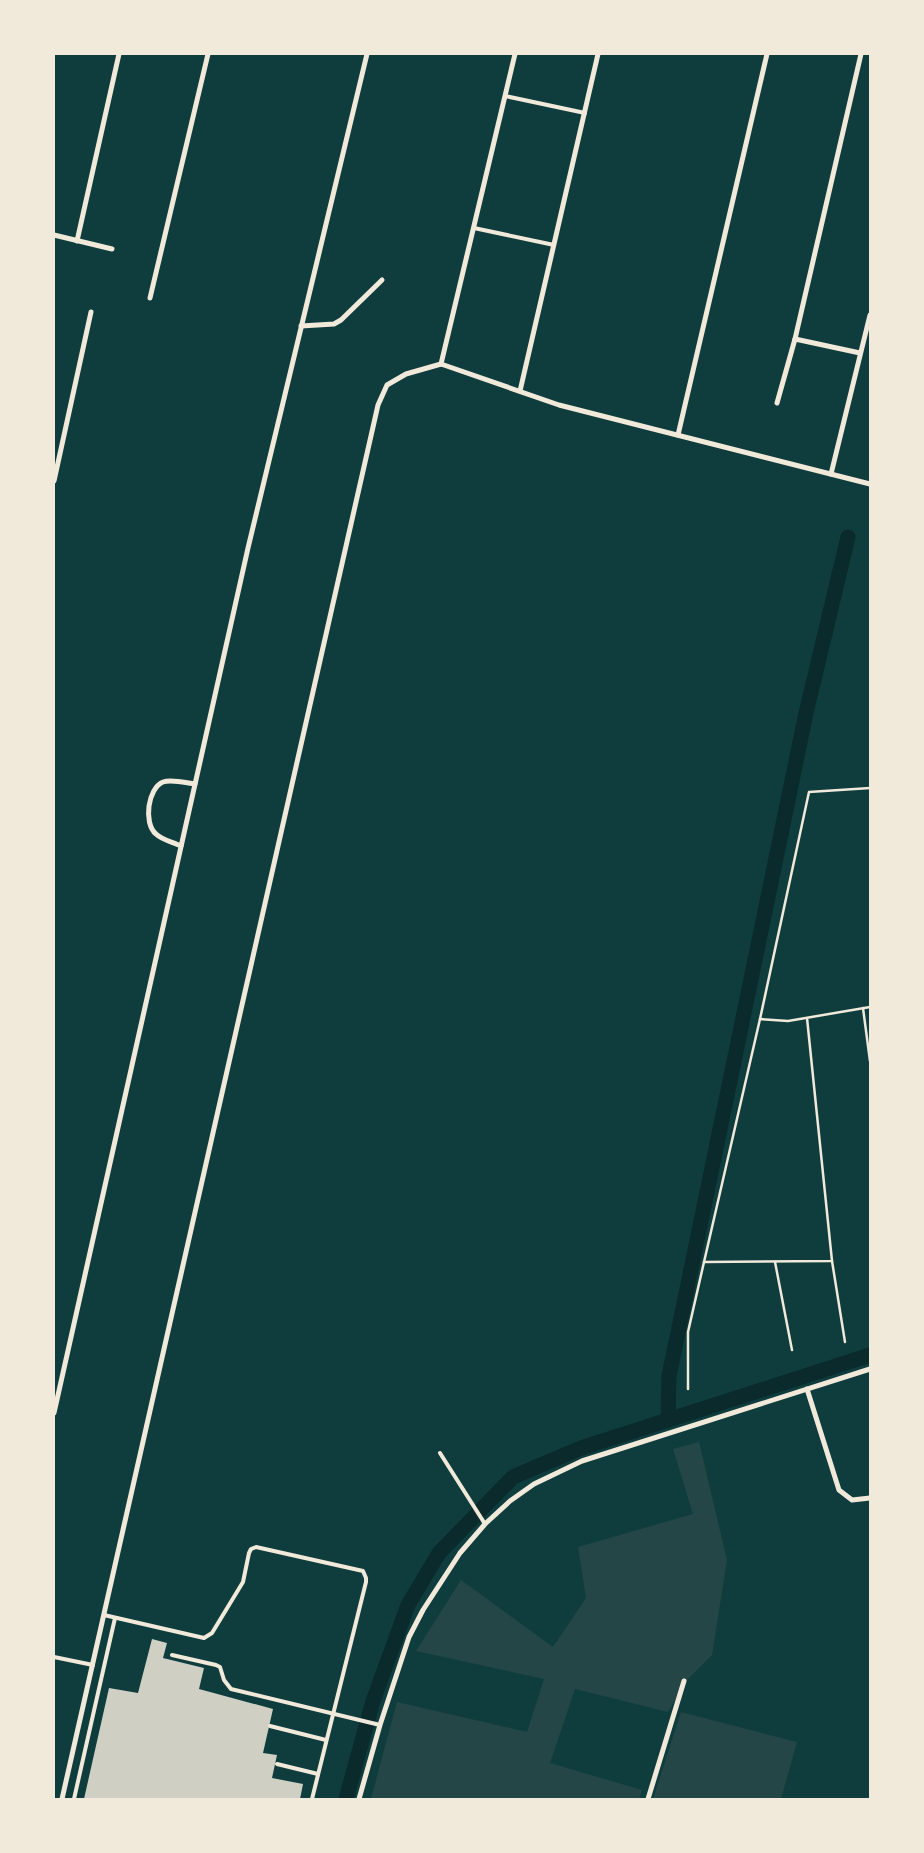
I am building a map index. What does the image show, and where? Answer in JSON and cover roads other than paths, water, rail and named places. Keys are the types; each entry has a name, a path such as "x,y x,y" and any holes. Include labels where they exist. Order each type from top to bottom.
{"street":[{"path":"77,241 120,54"},
{"path":"150,298 208,54"},
{"path":"54,1413 248,548 368,54"},
{"path":"441,364 515,54"},
{"path":"520,391 598,54"},
{"path":"678,435 767,54"},
{"path":"777,403 795,339 861,54"},
{"path":"54,235 112,249"},
{"path":"301,326 334,324 341,320 382,280"},
{"path":"54,481 91,312"},
{"path":"831,474 870,315"},
{"path":"795,339 860,353"},
{"path":"62,1799 378,405 387,385 406,374 441,364 559,405 870,484"},
{"path":"181,846 156,834 150,827 147,818 150,802 154,790 162,782 195,784"},
{"path":"359,1799 380,1725 409,1637 423,1610 460,1553 485,1524 510,1501 534,1484 582,1461 870,1369"},
{"path":"807,1389 839,1490 852,1500 870,1498"},
{"path":"648,1799 684,1681"}],"lane":[{"path":"505,96 585,113"},
{"path":"474,228 554,245"},
{"path":"440,1453 485,1524"},
{"path":"104,1615 204,1638 212,1633 242,1582 251,1549 256,1547 360,1569 365,1574 366,1582 312,1799"},
{"path":"74,1799 116,1618"},
{"path":"172,1655 220,1667 224,1680 231,1689 380,1725"},
{"path":"54,1657 92,1665"},
{"path":"270,1726 326,1740"},
{"path":"277,1764 318,1774"}],"waterway":[{"path":"668,1420 669,1376 806,713 848,537"},
{"path":"346,1799 373,1701 408,1605 439,1553 513,1477 581,1448 870,1355"}]}
